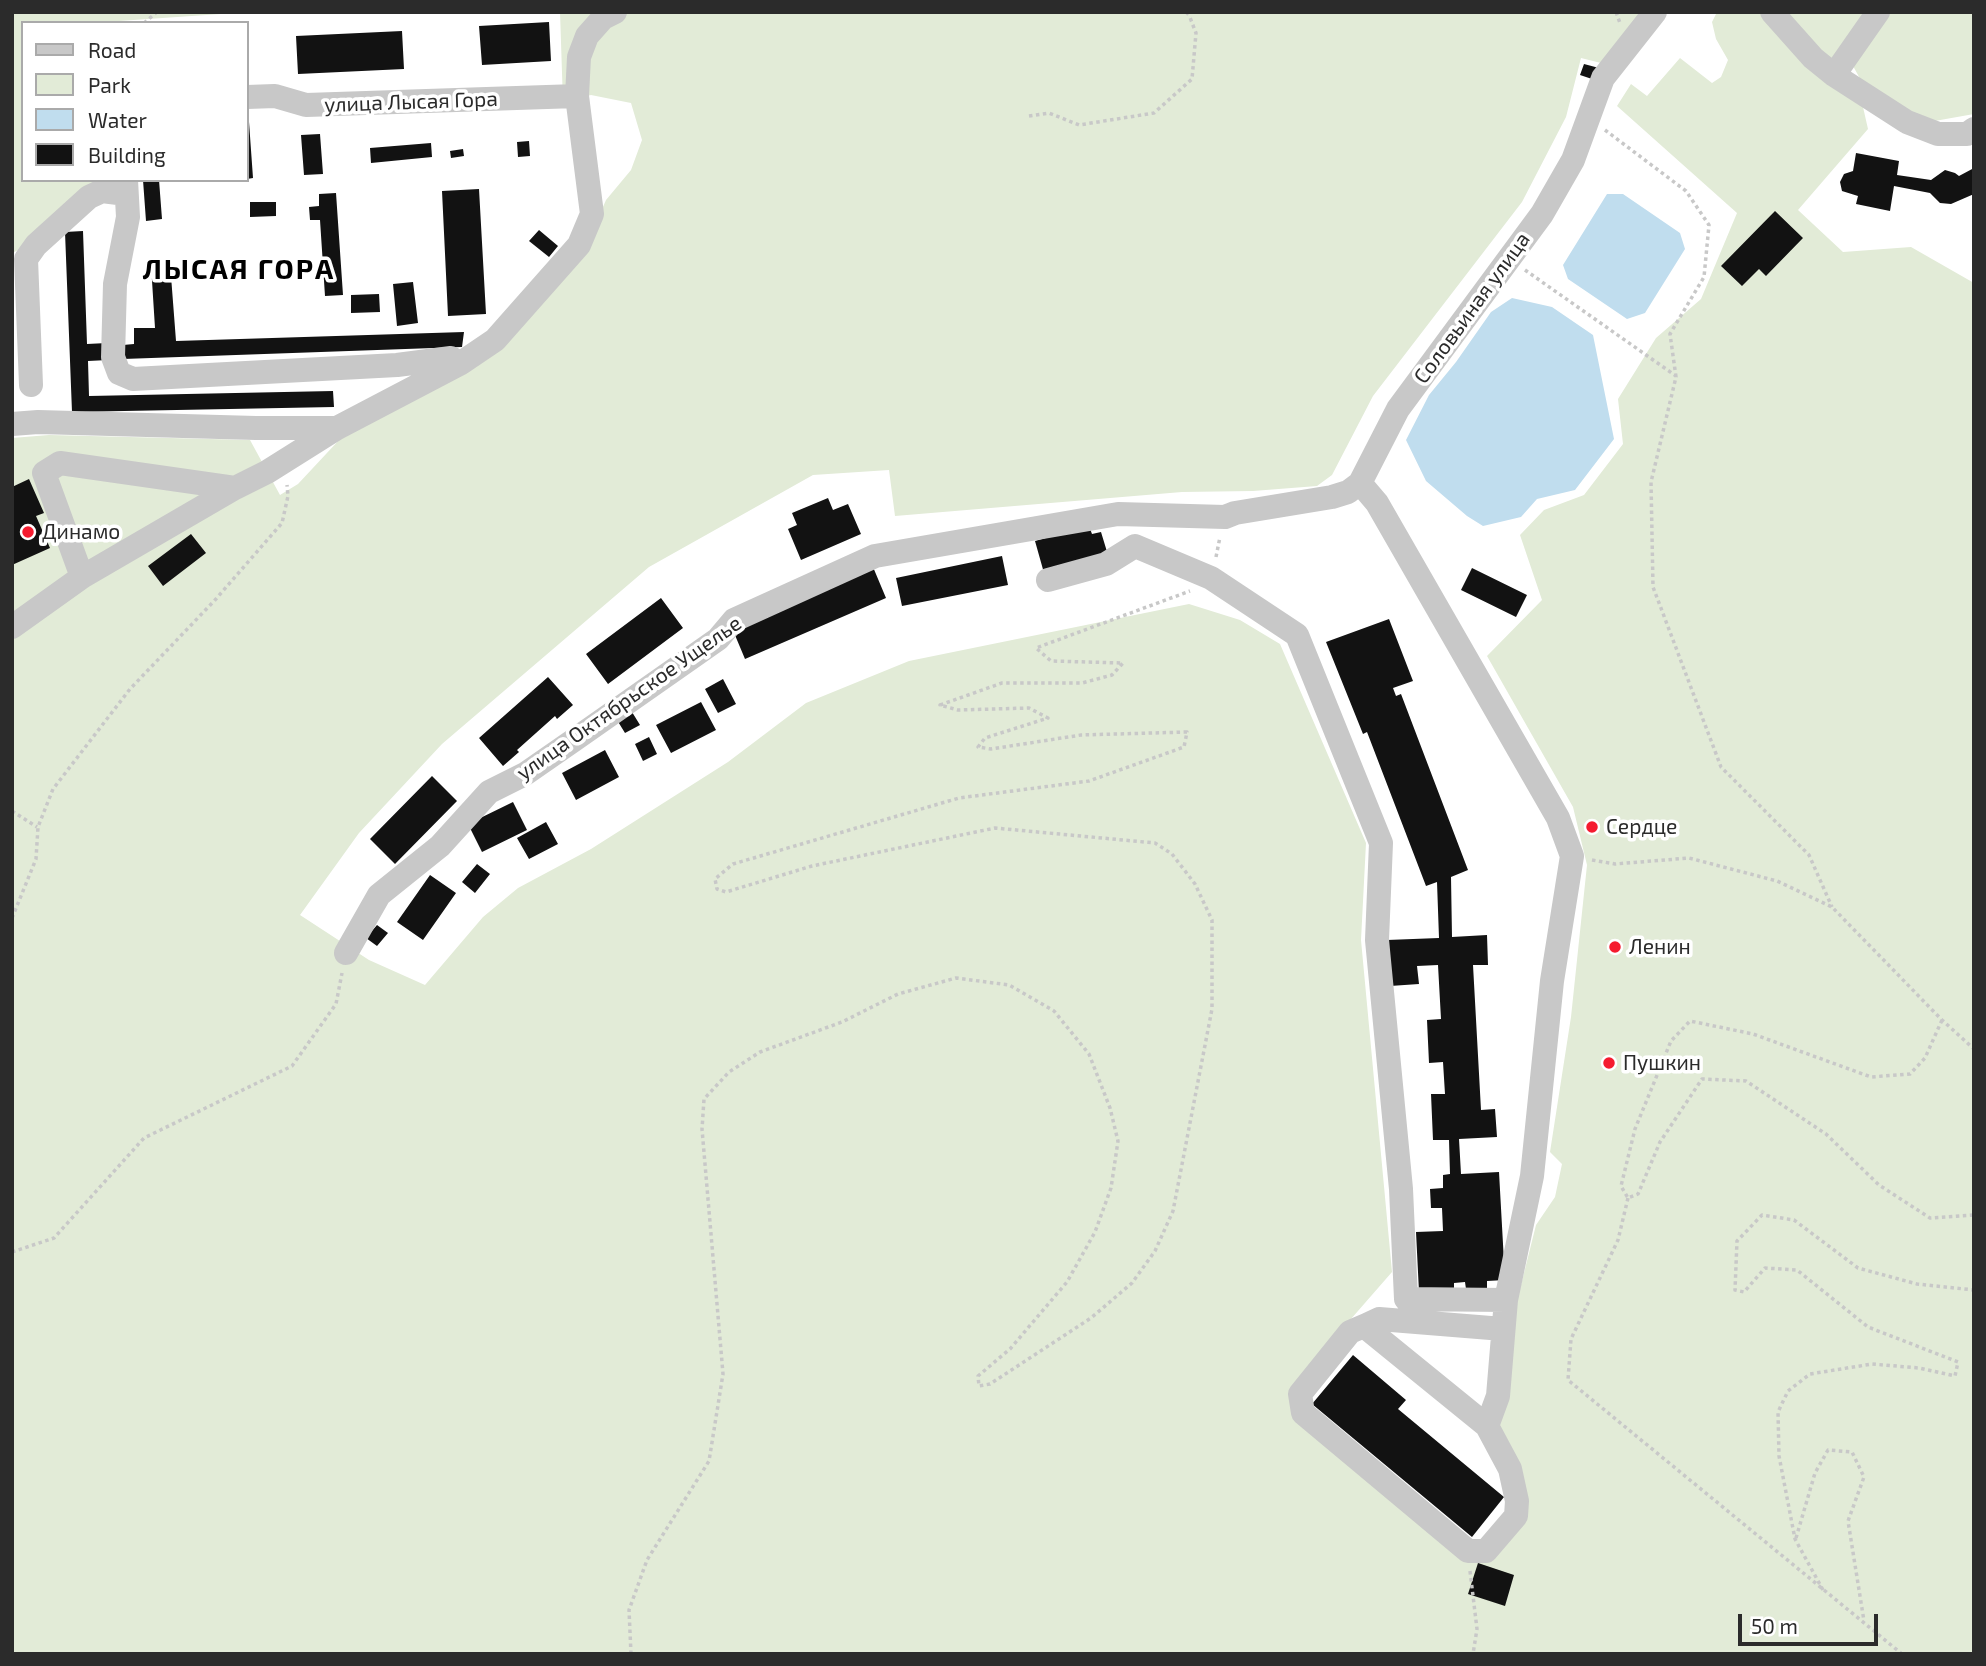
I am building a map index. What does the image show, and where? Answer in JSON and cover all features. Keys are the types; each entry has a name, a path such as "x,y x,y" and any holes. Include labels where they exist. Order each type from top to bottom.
{"street":[{"path":"12,627 82,577 283,462 337,428 461,363 495,340 579,245 592,214 577,96 579,57 587,36 603,19 615,12"},
{"name":"Соловьиная улица","path":"1360,483 1398,409 1542,214 1573,160 1604,78 1655,12"},
{"path":"1772,12 1813,58 1834,75 1907,122 1938,134 1967,134 1974,129"},
{"path":"1834,75 1878,12"},
{"name":"улица Лысая Гора","path":"248,97 275,96 306,105 577,96"},
{"path":"32,385 19,260 89,197 102,191 126,187 128,217 115,284 113,357 119,373 133,379 397,365 451,358 461,363"},
{"path":"12,424 38,422 337,428"},
{"path":"82,577 44,473 60,463 235,488"},
{"path":"1225,517 1332,497 1348,492 1360,483 1377,503 1558,818 1572,856 1552,981 1532,1176 1506,1300 1498,1396 1487,1426"},
{"path":"1118,514 1135,546 1211,578 1297,635 1381,843 1377,940 1401,1189 1406,1299 1506,1300"},
{"name":"улица Октябрьское Ущелье","path":"346,953 379,895 440,846 489,792 525,774 718,639 734,620 875,556 1118,514 1225,517"},
{"path":"1048,580 1106,564 1135,546"},
{"path":"1364,1326 1487,1426 1510,1469 1517,1501 1516,1516 1486,1551 1468,1551 1303,1413 1300,1394 1350,1332 1379,1319 1503,1329"}],"path":[{"path":"1029,116 1049,113 1079,125 1154,113 1192,79 1196,33 1189,13"},
{"path":"1588,118 1686,191 1709,225 1704,277 1670,334 1676,377 1651,482 1653,587 1721,767 1809,855 1832,907 1942,1020 1974,1049"},
{"path":"1509,258 1676,377"},
{"path":"12,918 36,859 38,827 53,789 130,689 215,600 282,523 288,496 283,462"},
{"path":"631,1654 629,1610 647,1560 709,1461 723,1374 702,1129 704,1099 729,1072 760,1052 842,1022 898,994 956,978 1009,985 1054,1011 1089,1054 1110,1108 1118,1140 1111,1188 1096,1232 1067,1282 1010,1349 978,1376 979,1385 990,1384 1091,1318 1132,1283 1154,1251 1172,1210 1212,1009 1212,920 1195,884 1172,854 1155,843 995,828 812,866 726,892 717,889 715,879 733,864 959,798 1089,781 1184,747 1187,732 1081,735 991,750 978,747 985,738 1048,718 1029,708 958,710 940,705 1002,683 1082,683 1112,675 1123,663 1051,661 1036,648 1187,593 1211,578 1225,517"},
{"path":"12,811 38,827"},
{"path":"1572,856 1615,864 1689,858 1777,881 1832,907"},
{"path":"12,1252 54,1238 144,1138 292,1066 336,1003 346,953"},
{"path":"1902,1654 1569,1380 1571,1339 1618,1240 1628,1198 1621,1186 1635,1129 1671,1041 1690,1021 1753,1034 1871,1077 1910,1074 1925,1058 1942,1020"},
{"path":"1628,1198 1638,1194 1660,1142 1702,1079 1746,1081 1826,1134 1879,1185 1930,1218 1974,1215"},
{"path":"1824,1590 1795,1539 1779,1456 1778,1412 1788,1391 1810,1374 1872,1364 1919,1368 1955,1376 1958,1363 1868,1327 1797,1270 1765,1268 1744,1292 1735,1290 1737,1241 1762,1215 1794,1220 1858,1268 1917,1284 1974,1290"},
{"path":"1795,1539 1815,1473 1828,1450 1852,1452 1864,1477 1848,1521 1864,1623"},
{"path":"1468,1551 1476,1629 1473,1654"}],"green space":[{"path":"12,12 250,12 119,21 21,21 21,182 117,182 25,247 12,253"},
{"path":"560,12 1641,12 1601,63 1581,58 1566,117 1522,202 1373,396 1332,475 1317,486 1253,491 1182,492 895,516 889,470 813,475 649,567 442,744 359,833 300,915 369,960 425,985 483,917 518,888 591,849 728,762 806,703 909,661 1189,604 1240,620 1280,644 1366,843 1361,940 1392,1272 1289,1390 1462,1552 1527,1514 1498,1427 1513,1317 1536,1225 1555,1197 1562,1164 1550,1152 1571,1017 1587,865 1573,807 1487,656 1542,600 1520,535 1544,510 1584,495 1623,444 1618,399 1656,338 1701,299 1737,213 1617,106 1631,84 1647,96 1680,58 1712,83 1721,77 1728,60 1716,39 1712,22 1717,12 1762,12 1863,107 1868,129 1798,210 1843,252 1911,247 1974,283 1974,1654 12,1654 12,438 49,435 250,440 280,495 298,484 340,439 499,348 585,248 606,200 631,170 642,140 631,103 591,95 563,103"},
{"path":"1784,12 1870,12 1833,67"},
{"path":"1890,12 1974,12 1974,114 1929,122 1863,84 1853,66"}],"water":[{"path":"1607,194 1623,194 1680,233 1685,249 1645,313 1627,319 1568,279 1563,265"},
{"path":"1512,298 1552,307 1593,335 1614,439 1575,490 1537,499 1521,517 1483,526 1426,481 1406,440 1429,395 1491,312"}],"building":[{"path":"549,22 551,61 482,65 479,26"},
{"path":"402,31 404,69 298,74 296,36"},
{"path":"1584,64 1599,68 1595,80 1580,75"},
{"path":"248,122 249,122 253,178 248,179"},
{"path":"320,134 323,174 304,175 301,135"},
{"path":"529,141 530,156 518,157 517,142"},
{"path":"431,143 432,157 371,163 370,148"},
{"path":"463,149 464,156 451,158 450,151"},
{"path":"1856,153 1899,161 1897,175 1931,180 1945,170 1959,176 1974,168 1974,194 1951,204 1940,203 1930,193 1894,186 1890,211 1856,204 1858,196 1842,191 1840,182 1844,174 1853,171"},
{"path":"143,182 159,182 162,219 146,221"},
{"path":"479,189 486,314 448,316 442,191"},
{"path":"336,193 343,295 325,296 320,220 310,220 309,207 319,206 319,194"},
{"path":"250,202 276,202 276,216 250,217"},
{"path":"1775,211 1803,238 1766,276 1759,269 1742,286 1721,266"},
{"path":"539,230 558,246 549,257 529,241"},
{"path":"83,231 87,344 107,343 108,360 88,361 89,396 333,391 334,407 72,412 65,232"},
{"path":"170,263 176,341 464,332 462,347 123,359 123,345 134,344 134,328 155,328 151,265"},
{"path":"413,282 418,323 397,326 393,284"},
{"path":"379,294 380,312 351,313 351,295"},
{"name":"Динамо","path":"29,479 44,513 36,516 50,548 12,565 12,487"},
{"path":"828,498 833,510 848,504 861,534 801,560 788,529 797,525 792,513"},
{"path":"1089,526 1092,534 1101,532 1108,555 1044,573 1035,541"},
{"path":"191,534 206,553 163,586 148,566"},
{"path":"1002,556 1008,585 902,606 896,578"},
{"path":"873,567 886,598 745,659 732,628"},
{"path":"1472,568 1527,595 1516,617 1461,590"},
{"path":"661,598 683,628 608,684 586,654"},
{"path":"1389,619 1413,681 1393,688 1396,696 1401,694 1468,870 1451,877 1452,937 1487,935 1488,965 1473,965 1481,1110 1495,1109 1497,1137 1459,1139 1461,1174 1499,1172 1505,1280 1487,1281 1487,1288 1466,1289 1465,1282 1454,1283 1454,1291 1419,1292 1416,1232 1443,1231 1442,1208 1431,1208 1430,1189 1443,1188 1443,1175 1450,1174 1449,1140 1433,1140 1431,1094 1445,1094 1443,1062 1429,1063 1427,1020 1441,1019 1438,965 1417,966 1419,984 1390,986 1387,940 1439,938 1437,882 1426,886 1367,732 1363,734 1326,642"},
{"path":"548,677 573,705 557,719 555,716 503,766 479,738"},
{"path":"723,679 736,704 718,713 705,689"},
{"path":"701,702 716,730 671,753 656,725"},
{"path":"632,712 640,725 625,733 617,720"},
{"path":"649,737 657,754 643,761 635,744"},
{"path":"605,750 619,777 576,800 562,773"},
{"path":"432,776 457,801 395,864 370,839"},
{"path":"513,802 527,830 482,852 468,824"},
{"path":"546,822 558,844 529,859 517,838"},
{"path":"477,864 490,874 475,893 462,882"},
{"path":"430,875 456,893 423,940 397,922"},
{"path":"377,925 388,933 377,946 366,938"},
{"path":"1353,1355 1406,1400 1398,1409 1504,1497 1472,1537 1312,1404"},
{"path":"1478,1563 1514,1575 1505,1606 1468,1594"}],"place":[{"name":"Динамо","path":"28,532"},
{"name":"Сердце","path":"1592,827"},
{"name":"Ленин","path":"1615,947"},
{"name":"Пушкин","path":"1609,1063"}],"district":[{"name":"ЛЫСАЯ ГОРА","path":"239,270"}]}
